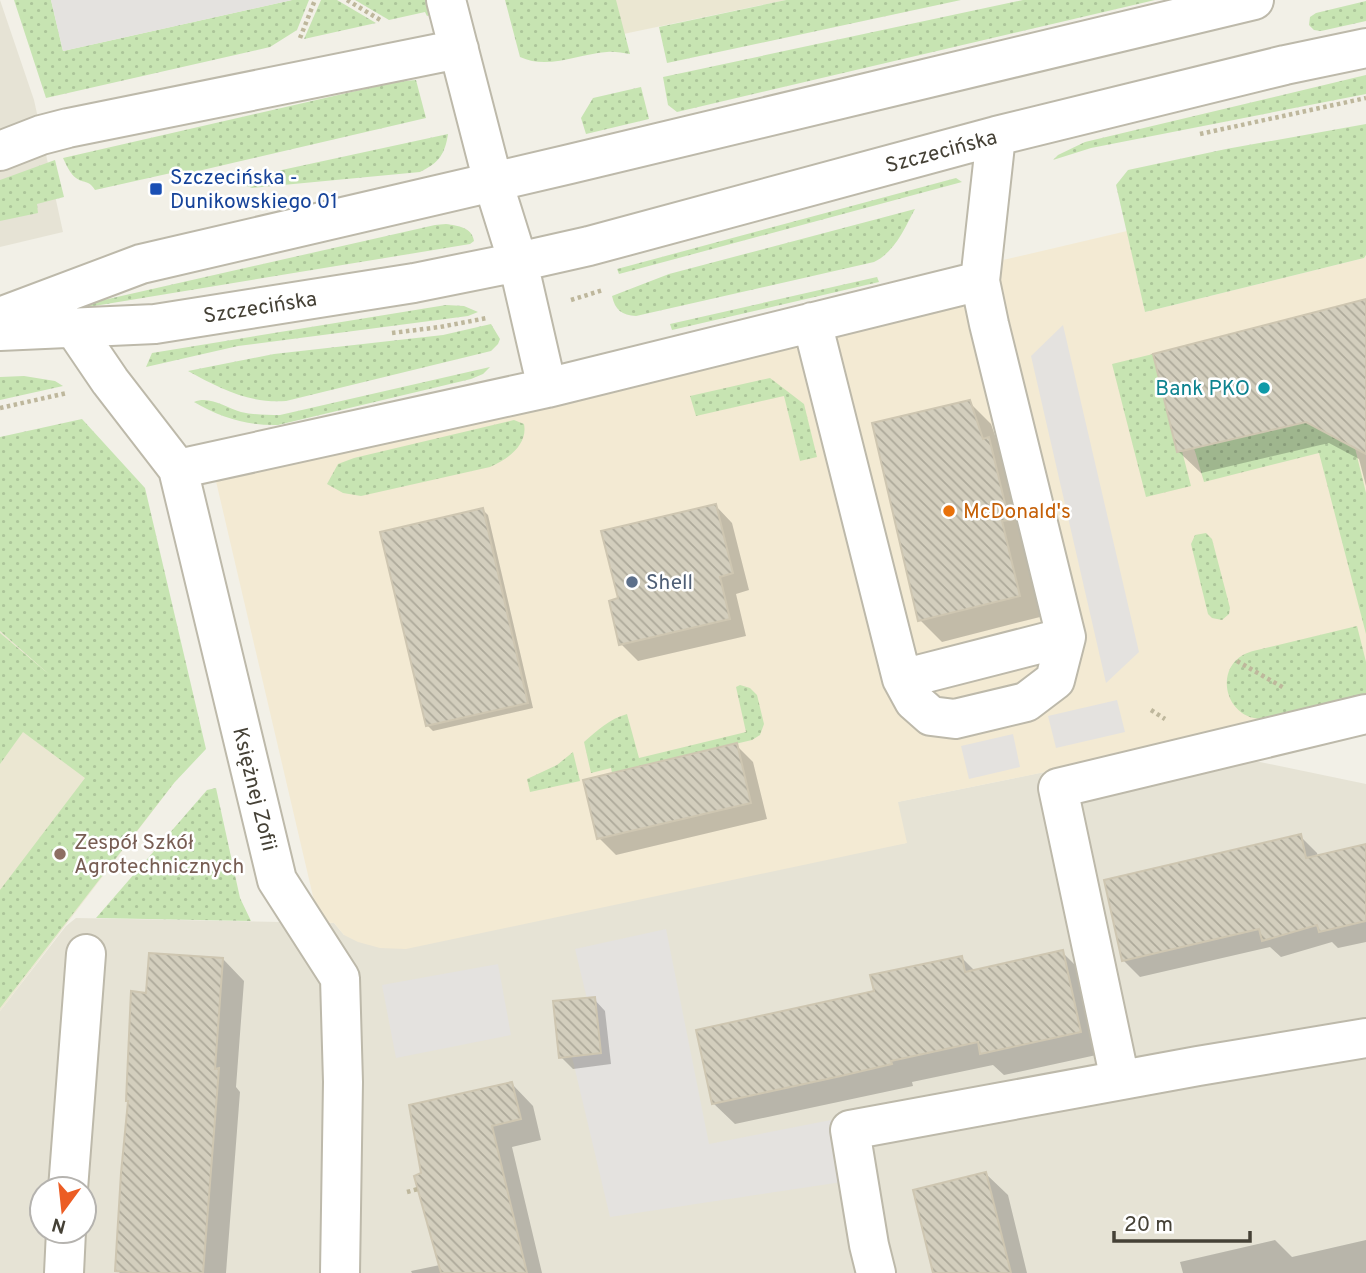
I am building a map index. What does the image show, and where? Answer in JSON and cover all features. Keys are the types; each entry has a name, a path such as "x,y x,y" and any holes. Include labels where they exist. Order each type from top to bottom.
{"street":[{"path":"446,0 493,182 518,262 548,388"},
{"path":"0,317 141,264 1254,0"},
{"name":"Szczecińska","path":"0,331 155,324 414,283 518,262 589,246 996,136 1285,65 1366,48"},
{"path":"0,151 68,128 459,49"},
{"path":"812,321 902,679 914,701 931,716 955,719 1026,702 1055,680 1066,638 979,281 996,136"},
{"path":"178,470 548,388 979,281"},
{"name":"Księżnej Zofii","path":"74,328 110,382 178,470 277,880 340,978 340,1273"},
{"path":"902,679 1066,638"},
{"path":"1120,1080 1058,788 1366,715"},
{"path":"69,1175 86,954"},
{"path":"876,1273 850,1130 1366,1038"},
{"path":"64,1273 65,1245"}],"path":[{"path":"300,39 315,0"},
{"path":"347,0 387,24"},
{"path":"1195,135 1366,98"},
{"path":"0,408 74,391"},
{"path":"1237,661 1285,689"},
{"path":"407,1192 418,1189"}],"shaded area":[{"path":"0,0 34,100 63,232 0,247"},
{"path":"51,0 292,0 63,51"},
{"path":"505,0 786,0 571,45"},
{"path":"1127,231 1145,312 1364,258 1366,255 1366,695 1273,717 1178,745 898,802 907,843 406,949 380,948 358,942 344,935 334,923 319,922 208,447"},
{"path":"1063,325 1139,652 1106,683 1031,356"},
{"name":"Zespół Szkół Agrotechnicznych","path":"0,631 174,783 0,1011"},
{"path":"1117,700 1125,732 1056,748 1048,716"},
{"path":"1013,734 1020,767 969,779 961,746"},
{"path":"1178,745 1366,784 1366,1273 0,1273 0,1011 66,926 76,918 334,923 344,935 906,843 897,802"},
{"path":"666,929 709,1144 831,1120 842,1182 610,1217 572,1057 600,1053 575,949"},
{"path":"498,964 511,1035 396,1058 382,985"}],"green space":[{"path":"14,0 51,0 63,51 292,0 309,0 297,30 270,47 46,98"},
{"path":"321,0 337,0 376,23 304,39"},
{"path":"355,0 427,0 430,15 427,16 425,12 389,20"},
{"path":"505,0 616,0 630,54 596,53 552,62 531,61 520,57"},
{"path":"786,0 961,0 667,63 659,27"},
{"path":"1023,0 1155,0 677,112 668,105 663,77"},
{"path":"1366,1 1366,21 1321,31 1314,30 1309,25 1310,17 1316,13"},
{"path":"1366,75 1366,94 1091,148 1053,160 1085,142"},
{"path":"416,80 426,118 181,175 180,171 95,190 90,184 74,176 63,158 395,82"},
{"path":"641,87 649,119 586,134 581,118 593,98"},
{"path":"1366,124 1364,258 1145,312 1116,185 1128,170"},
{"path":"448,134 440,157 420,172 252,188 244,185 240,179"},
{"path":"55,160 64,197 37,204 38,213 0,221 0,180"},
{"path":"956,178 962,182 619,274 617,269"},
{"path":"915,209 893,246 874,262 636,316 620,311 613,301 612,296 669,274"},
{"path":"446,224 467,230 474,241 470,244 88,307 86,304 435,225"},
{"path":"877,277 879,282 672,330 670,324"},
{"path":"446,305 464,306 478,312 468,316 238,346 146,367 152,353"},
{"path":"491,324 500,339 491,351 286,401 247,397 223,389 188,371 274,354 443,335"},
{"path":"1153,354 1177,452 1182,451 1191,486 1146,497 1112,364"},
{"path":"490,367 483,374 471,379 278,425 234,420 194,402 206,400 246,413 280,415"},
{"path":"24,376 55,381 63,386 0,400 0,377"},
{"path":"770,378 804,404 817,457 800,461 784,396 696,416 690,396"},
{"path":"82,419 145,488 206,749 174,783 0,1008 0,890 85,778 23,732 0,764 0,633 51,676 0,631 0,437"},
{"path":"514,420 524,424 520,445 510,455 490,467 361,496 343,493 327,484 338,464 354,458"},
{"path":"1306,422 1355,448 1366,493 1366,634 1319,453 1204,482 1194,448"},
{"path":"1206,533 1212,539 1230,608 1229,614 1222,620 1212,618 1208,614 1191,544 1195,535"},
{"path":"1357,626 1366,662 1366,695 1262,719 1250,717 1233,703 1228,693 1229,672 1234,662 1243,655"},
{"path":"740,685 750,688 757,695 764,724 760,735 752,740 612,773 611,768 591,773 584,742 609,722 627,714 639,758 746,732 736,687"},
{"path":"573,752 580,781 530,792 527,779 557,765"},
{"path":"216,788 240,898 251,921 96,918 207,790"}],"building":[{"name":"Bank PKO","path":"1366,299 1366,454 1306,422 1177,452 1153,354"},
{"name":"McDonald's","path":"970,400 983,439 989,437 1009,520 1002,521 1020,596 918,621 872,423"},
{"path":"716,504 733,573 720,577 730,619 619,645 609,601 618,598 601,531"},
{"path":"483,508 528,703 426,726 380,532"},
{"path":"737,743 751,803 597,839 583,780"},
{"path":"1301,834 1306,858 1366,844 1366,921 1319,932 1317,925 1262,941 1259,929 1122,961 1104,880"},
{"path":"1063,950 1081,1032 980,1054 978,1042 712,1104 696,1030 874,991 870,975 962,956 965,972"},
{"path":"149,953 223,958 215,1069 219,1068 203,1273 115,1271 128,1101 131,991 146,993"},
{"path":"595,997 601,1053 559,1058 553,1001"},
{"path":"512,1082 521,1119 492,1126 527,1273 441,1273 414,1176 421,1173 409,1105"},
{"path":"986,1172 1011,1273 933,1273 913,1190"}],"place":[{"name":"Szczecińska - Dunikowskiego 01","path":"156,189"},
{"name":"Bank PKO","path":"1264,388"},
{"name":"McDonald's","path":"949,511"},
{"name":"Shell","path":"632,582"},
{"name":"Zespół Szkół Agrotechnicznych","path":"60,854"}]}
